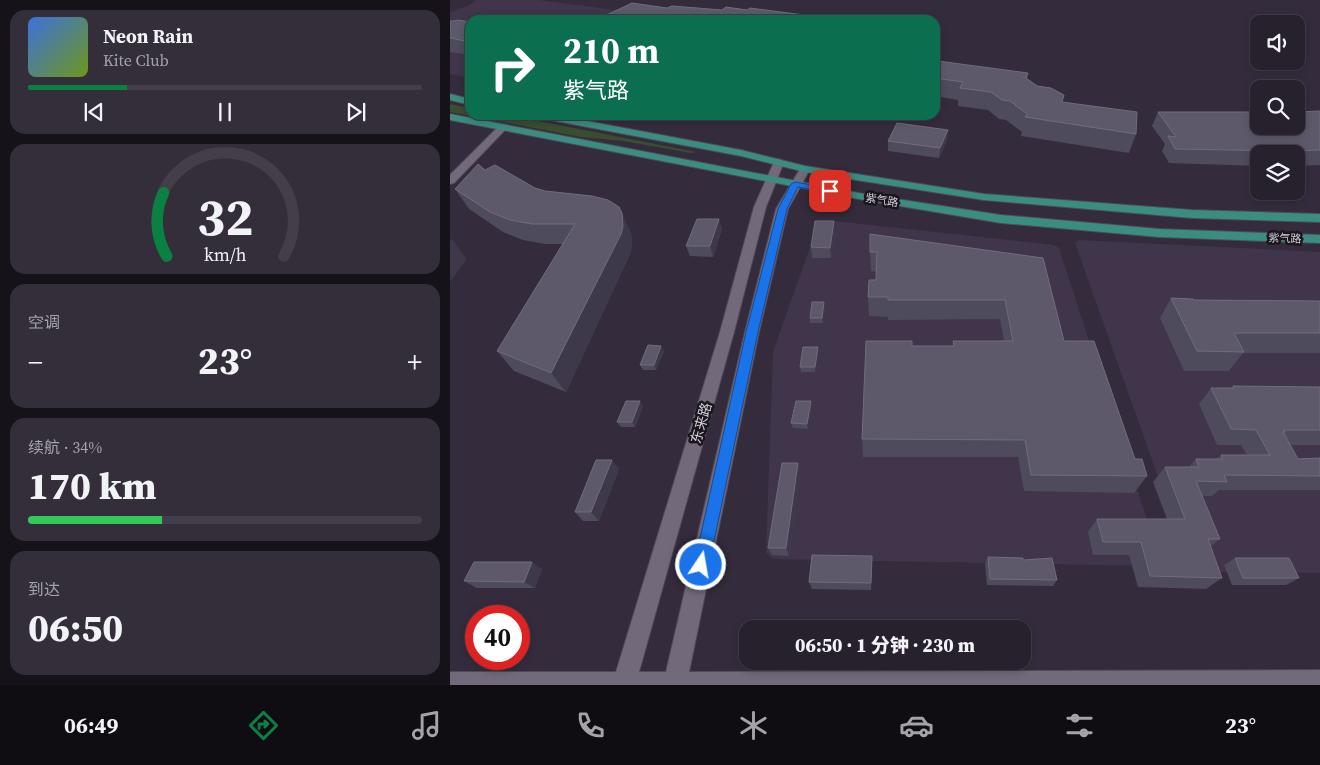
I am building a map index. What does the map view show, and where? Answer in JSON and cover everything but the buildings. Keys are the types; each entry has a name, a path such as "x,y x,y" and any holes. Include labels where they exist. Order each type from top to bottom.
{"main road":[{"path":"450,97 465,101"},
{"name":"紫气路","path":"450,117 795,184 1001,219 1084,228 1159,233 1320,239"},
{"name":"紫气路","path":"566,120 698,145 805,169 984,197 1192,214 1320,218"},
{"path":"676,160 692,158 699,154 702,150 698,145"},
{"path":"906,204 899,194 904,189 913,186"}],"street":[{"path":"450,181 502,128"},
{"name":"东来路","path":"624,684 727,332 760,207 779,162"},
{"path":"676,684 752,332 782,209 805,169"},
{"path":"450,684 1320,682"}],"shaded area":[{"path":"476,0 539,0 653,15 465,15 465,77 450,74 450,12 468,6"},
{"path":"824,220 1054,245 1059,248 1159,557 1153,566 773,559 766,553 773,352 819,222"},
{"path":"1079,240 1320,252 1320,573 1201,572 1189,564 1075,243"}],"green space":[{"path":"450,104 465,107 465,115 450,112"},
{"path":"492,120 533,120 696,152 691,153 623,141 581,137"}],"route":[{"path":"701,565 752,332 782,209 795,184 830,191"}]}
